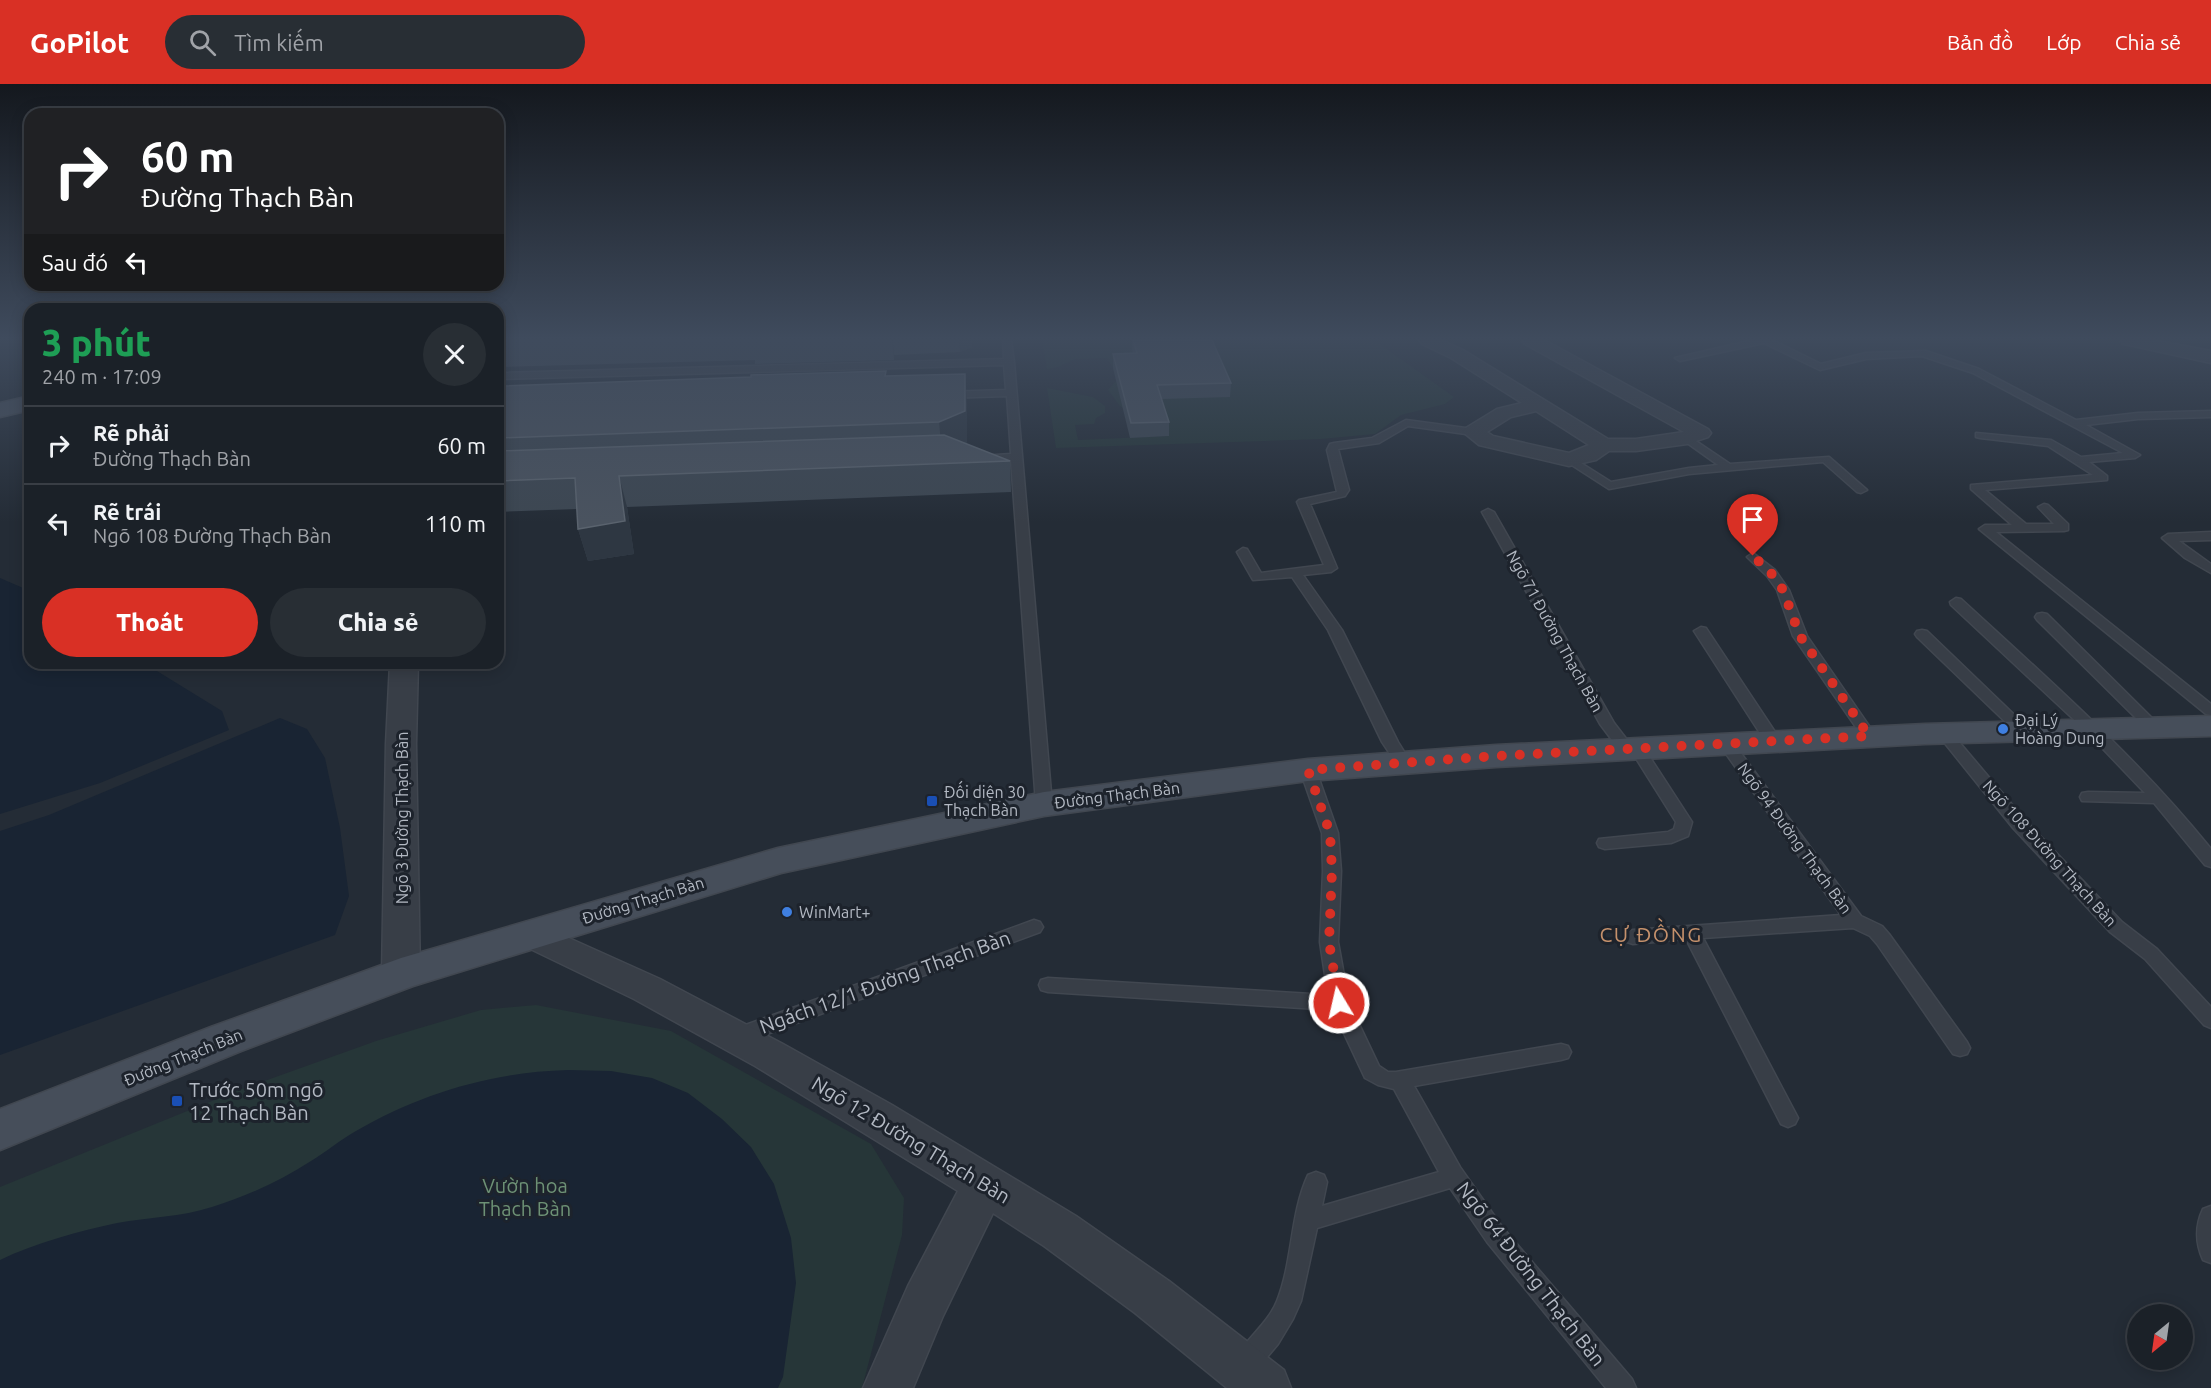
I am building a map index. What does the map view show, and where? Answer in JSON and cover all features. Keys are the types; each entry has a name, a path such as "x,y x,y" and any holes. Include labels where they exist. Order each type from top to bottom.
{"main road":[{"path":"0,410 24,404"},
{"name":"Đường Thạch Bàn","path":"0,1130 226,1040 401,974 778,861 1044,804 1308,770 1403,763 1869,736 2211,726"}],"street":[{"path":"1530,401 1604,445 1636,445 1694,435"},
{"path":"1635,401 1694,435"},
{"path":"1537,405 1504,413 1473,432 1486,441 1569,460 1588,455 1604,445"},
{"name":"Ngõ 3 Đường Thạch Bàn","path":"401,974 401,744 404,669"},
{"name":"Ngõ 12 Đường Thạch Bàn","path":"531,934 647,989 878,1118 1060,1231 1152,1297 1254,1378"},
{"path":"888,1388 925,1302 984,1185"}],"lane":[{"path":"1012,401 1044,804"},
{"path":"2033,401 2135,455 2079,460"},
{"path":"2076,423 2138,416 2211,414"},
{"path":"1243,552 1257,577 1331,568 1303,502 1341,494 1343,490 1332,450 1334,446 1375,441 1406,423 1473,432"},
{"path":"1694,435 1727,467"},
{"path":"1980,435 2051,443 2103,478 1975,487 2023,528"},
{"path":"970,459 1016,457"},
{"path":"1569,460 1608,486 1727,467 1825,459 1861,490"},
{"path":"2044,507 2064,527 1985,529 2211,711"},
{"name":"Ngõ 71 Đường Thạch Bàn","path":"1488,512 1607,724 1631,748 1684,822 1682,832 1671,837 1605,843"},
{"path":"2211,536 2168,538 2211,569"},
{"path":"1753,556 1771,573 1783,590 1800,636 1869,736"},
{"path":"1295,572 1335,630 1390,742 1403,763"},
{"path":"1956,602 2096,731 2159,798 2211,861"},
{"path":"2042,617 2154,728"},
{"path":"1701,631 1773,741"},
{"path":"1922,634 2024,732"},
{"name":"Ngõ 108 Đường Thạch Bàn","path":"1944,733 2019,824 2116,927 2151,954 2211,1020"},
{"name":"Ngõ 94 Đường Thạch Bàn","path":"1727,744 1855,921"},
{"path":"1308,770 1330,833 1332,871 1329,942 1339,1003 1372,1072 1381,1079 1391,1082 1561,1052"},
{"path":"2088,797 2159,798"},
{"path":"1855,921 1876,931 1883,939 1960,1048"},
{"name":"Ngõ 94 Đường Thạch Bàn","path":"1633,937 1855,921"},
{"name":"Ngách 12/1 Đường Thạch Bàn","path":"736,1037 1034,927"},
{"path":"1691,932 1788,1118"},
{"path":"1048,985 1339,1003"},
{"name":"Ngõ 64 Đường Thạch Bàn","path":"1400,1080 1455,1177 1503,1244 1583,1343 1623,1388"},
{"path":"1308,1220 1455,1177"},
{"path":"1254,1378 1283,1315 1316,1182"},
{"path":"2211,1216 2207,1227 2211,1252"}],"green space":[{"path":"1049,401 1098,401 1105,406 1105,413 1096,418 1094,424 1075,425 1078,440 1168,436 1120,406 1116,401 1449,401 1445,404 1401,415 1375,434 1321,439 1056,448"},
{"name":"Vườn hoa Thạch Bàn","path":"536,1005 671,1031 871,1144 904,1198 902,1235 862,1388 0,1388 0,1187 239,1090 376,1041 481,1010"}],"water":[{"path":"0,578 24,588 24,669 154,669 222,711 229,730 100,783 0,814"},
{"path":"280,718 307,729 325,758 340,828 349,896 335,935 0,1055 0,831 49,815"},
{"name":"Vườn hoa Thạch Bàn","path":"568,1070 611,1071 652,1078 688,1093 722,1119 751,1147 774,1184 791,1238 796,1283 783,1377 778,1388 0,1388 0,1260 42,1243 88,1230 117,1223 189,1213 238,1198 287,1175 381,1118 458,1087 512,1075"}],"building":[{"path":"504,401 965,401 965,411 939,422 504,438"},
{"path":"1125,401 1162,401 1169,422 1131,423"},
{"path":"944,435 1010,461 619,476 625,521 578,529 575,478 504,481 504,451"}],"place":[{"name":"Đại Lý Hoàng Dung","path":"2003,729"},
{"name":"Đối diện 30 Thạch Bàn","path":"932,801"},
{"name":"WinMart+","path":"787,912"},
{"name":"Trước 50m ngõ 12 Thạch Bàn","path":"177,1101"}],"district":[{"name":"CỰ ĐỒNG","path":"1651,935"}],"route":[{"path":"1339,1003 1329,942 1332,871 1330,833 1308,770 1496,756 1869,736 1800,636 1783,590 1771,573 1753,556"}]}
